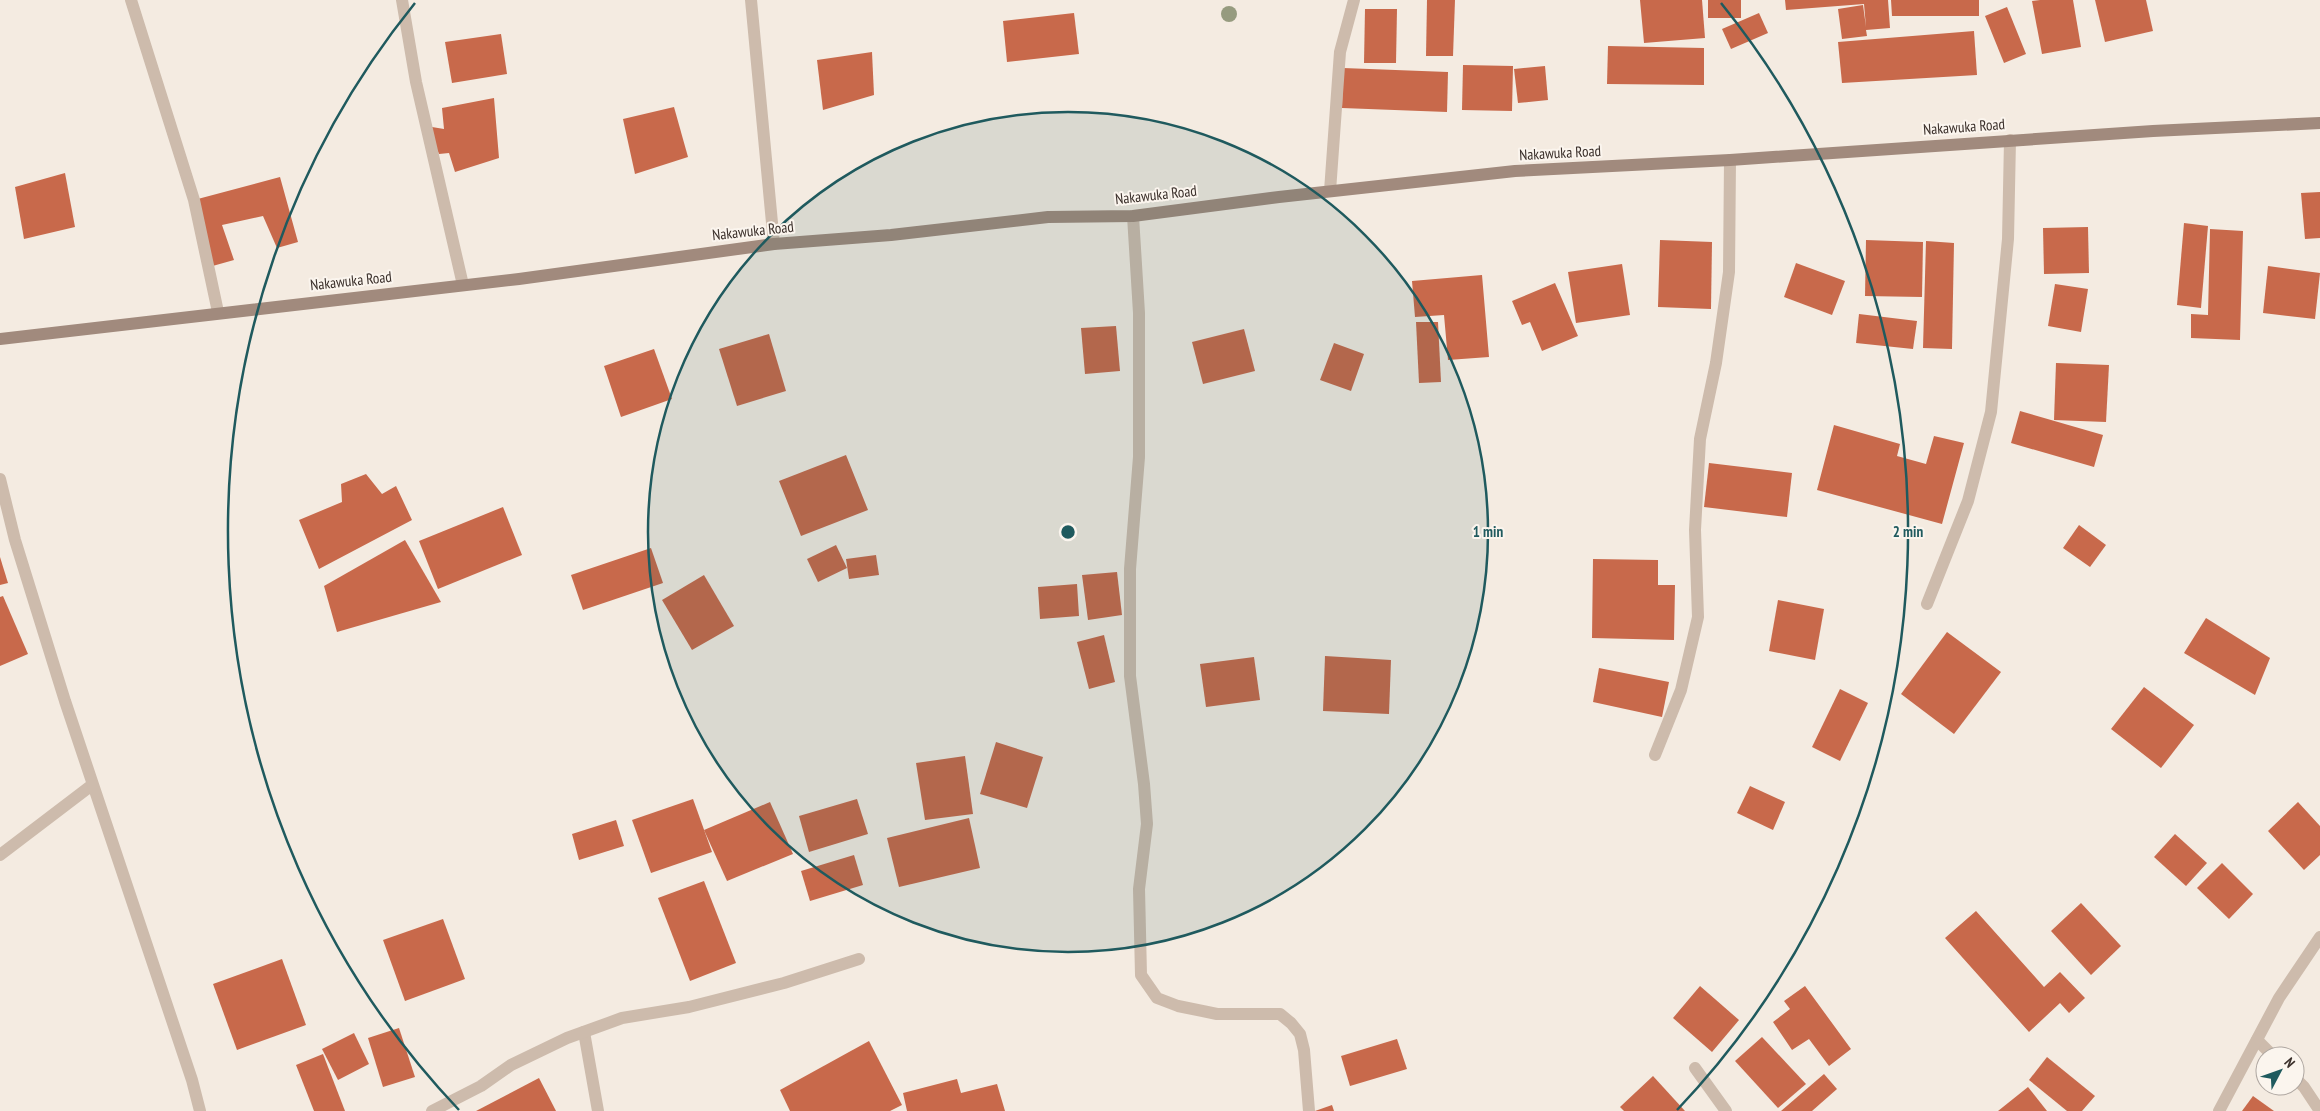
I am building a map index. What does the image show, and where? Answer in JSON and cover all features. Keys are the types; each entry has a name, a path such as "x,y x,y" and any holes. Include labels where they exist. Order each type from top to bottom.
{"main road":[{"name":"Nakawuka Road","path":"0,339 218,312 463,285 774,244 891,235 1048,217 1133,216 1330,191 1515,171 1730,160 2010,140 2320,122"}],"street":[{"path":"131,0 194,200 218,312"},
{"path":"402,0 416,82 463,285"},
{"path":"751,0 774,244"},
{"path":"1330,191 1340,52 1354,0"},
{"path":"1927,604 1968,501 1992,412 2008,239 2010,140"},
{"path":"1655,754 1681,690 1698,617 1695,530 1700,439 1716,362 1729,272 1730,160"},
{"path":"1133,216 1139,313 1139,438 1130,569 1130,676 1144,784 1147,824 1139,889 1141,975 1157,998 1178,1006 1217,1014 1280,1014 1300,1034 1304,1050 1308,1111"},
{"path":"0,479 15,540 92,785 183,1052 200,1111"},
{"path":"0,855 92,785"},
{"path":"2219,1111 2279,998 2320,937"},
{"path":"432,1111 481,1086 511,1065 584,1032 622,1018 689,1007 784,983 859,959"},
{"path":"584,1032 598,1111"},
{"path":"2257,1040 2263,1046"},
{"path":"1695,1068 1726,1111"},
{"path":"2305,1088 2320,1111"}],"building":[{"path":"1427,0 1455,0 1453,56 1426,56"},
{"path":"1640,0 1702,0 1705,38 1644,43"},
{"path":"1708,0 1741,0 1741,18 1708,18"},
{"path":"1785,0 1888,0 1890,28 1866,30 1867,36 1842,39 1838,9 1863,5 1866,27 1864,4 1786,10"},
{"path":"1891,0 1979,0 1979,16 1892,16"},
{"path":"2073,0 2081,47 2042,54 2032,1"},
{"path":"2095,0 2146,0 2153,31 2105,42"},
{"path":"2007,7 2026,54 2004,63 1985,16"},
{"path":"1365,9 1397,9 1396,63 1364,63"},
{"path":"1074,13 1079,54 1007,62 1003,21"},
{"path":"1759,13 1768,33 1731,49 1722,29"},
{"path":"1974,31 1977,75 1842,83 1838,42"},
{"path":"501,34 507,74 452,83 445,42"},
{"path":"1608,46 1704,48 1704,85 1607,84"},
{"path":"872,52 874,95 823,110 817,60"},
{"path":"1463,65 1513,66 1512,111 1462,110"},
{"path":"1545,66 1548,100 1518,103 1514,69"},
{"path":"1343,68 1448,72 1447,112 1342,108"},
{"path":"494,98 499,158 455,172 449,153 439,154 426,126 444,129 442,108"},
{"path":"674,107 688,157 635,174 623,119"},
{"path":"65,173 75,227 24,239 15,187"},
{"path":"280,177 298,242 277,248 263,216 222,225 234,260 209,267 194,200"},
{"path":"2320,192 2320,238 2305,239 2301,193"},
{"path":"2184,223 2208,226 2201,308 2177,305"},
{"path":"2088,227 2089,273 2044,274 2043,228"},
{"path":"2210,229 2243,231 2240,340 2191,338 2191,314 2208,315"},
{"path":"1660,240 1712,242 1711,309 1658,307"},
{"path":"1866,240 1923,242 1922,297 1865,296"},
{"path":"1926,241 1954,243 1952,349 1923,348"},
{"path":"1796,263 1845,281 1832,315 1784,297"},
{"path":"1622,264 1630,315 1576,323 1568,272"},
{"path":"2268,266 2320,273 2315,319 2263,313"},
{"path":"1482,275 1489,357 1448,360 1444,315 1415,317 1412,281"},
{"path":"1555,283 1578,336 1542,351 1530,322 1522,325 1512,301"},
{"path":"2055,284 2088,289 2081,332 2048,326"},
{"path":"1859,314 1917,321 1913,349 1856,343"},
{"path":"1416,322 1438,322 1441,382 1419,383"},
{"path":"1116,326 1120,371 1085,374 1081,328"},
{"path":"1244,329 1255,371 1203,384 1192,342"},
{"path":"769,334 786,391 737,406 719,349"},
{"path":"1334,343 1364,354 1351,391 1320,380"},
{"path":"654,349 672,399 621,417 604,366"},
{"path":"2056,363 2109,365 2106,422 2054,420"},
{"path":"2020,411 2103,435 2094,467 2011,443"},
{"path":"1834,425 1900,444 1897,456 1926,464 1934,436 1964,443 1942,524 1817,490"},
{"path":"846,455 868,510 801,536 779,481"},
{"path":"1709,463 1792,473 1787,517 1704,507"},
{"path":"366,474 382,494 396,486 412,520 319,569 299,520 342,502 341,484"},
{"path":"503,507 522,555 438,589 419,541"},
{"path":"2079,525 2106,545 2090,567 2063,548"},
{"path":"405,540 441,602 337,632 324,586"},
{"path":"836,545 847,568 818,582 807,559"},
{"path":"651,548 663,583 583,610 571,575"},
{"path":"876,555 879,575 849,579 846,559"},
{"path":"0,557 8,583 0,585"},
{"path":"1593,559 1658,560 1658,585 1675,585 1674,640 1592,638"},
{"path":"1117,572 1122,615 1088,620 1082,575"},
{"path":"704,575 734,626 692,650 662,600"},
{"path":"1077,584 1079,616 1040,619 1038,587"},
{"path":"3,596 28,654 0,666 0,597"},
{"path":"1778,600 1824,609 1815,660 1769,651"},
{"path":"2206,618 2270,658 2255,695 2184,653"},
{"path":"1947,632 2001,672 1954,734 1901,694"},
{"path":"1104,635 1115,682 1089,689 1077,642"},
{"path":"1325,656 1391,660 1389,714 1323,711"},
{"path":"1254,657 1260,700 1206,707 1200,664"},
{"path":"1599,668 1669,682 1662,717 1593,702"},
{"path":"2144,687 2194,725 2161,768 2111,729"},
{"path":"1840,689 1868,703 1840,761 1812,747"},
{"path":"996,742 1043,757 1027,808 980,794"},
{"path":"965,756 973,814 925,820 916,763"},
{"path":"1750,786 1785,802 1773,830 1737,813"},
{"path":"693,799 712,852 651,873 632,820"},
{"path":"857,799 868,834 809,852 799,816"},
{"path":"770,802 793,854 727,881 704,830"},
{"path":"2298,802 2320,826 2320,855 2304,870 2268,831"},
{"path":"969,818 980,868 899,887 887,838"},
{"path":"616,820 624,846 579,860 572,834"},
{"path":"2175,834 2207,863 2186,886 2154,857"},
{"path":"854,855 863,885 810,901 801,871"},
{"path":"2222,863 2253,894 2229,919 2197,888"},
{"path":"704,881 736,963 690,981 658,898"},
{"path":"2081,903 2121,946 2091,975 2051,931"},
{"path":"1976,911 2044,987 2060,972 2085,998 2069,1013 2060,1003 2029,1032 1945,938"},
{"path":"443,919 465,979 405,1001 383,940"},
{"path":"282,959 306,1025 237,1050 213,984"},
{"path":"1700,986 1739,1020 1712,1052 1673,1018"},
{"path":"1805,986 1851,1049 1829,1066 1809,1039 1792,1050 1773,1022 1790,1009 1784,1001"},
{"path":"399,1028 415,1077 383,1087 368,1038"},
{"path":"354,1033 369,1064 338,1080 322,1049"},
{"path":"1762,1037 1806,1084 1778,1108 1735,1061"},
{"path":"1397,1039 1407,1069 1350,1086 1341,1056"},
{"path":"869,1041 902,1105 890,1111 790,1111 780,1090"},
{"path":"323,1054 345,1111 314,1111 296,1065"},
{"path":"2047,1057 2095,1096 2082,1111 2067,1111 2029,1080"},
{"path":"1824,1074 1837,1089 1812,1111 1781,1111"},
{"path":"1653,1076 1685,1111 1624,1111 1620,1107"},
{"path":"539,1078 556,1111 476,1111"},
{"path":"957,1079 961,1093 997,1084 1005,1111 907,1111 903,1093"},
{"path":"2028,1087 2047,1111 1998,1111"},
{"path":"2253,1096 2274,1111 2242,1111"},
{"path":"1332,1105 1334,1111 1315,1111"}]}
